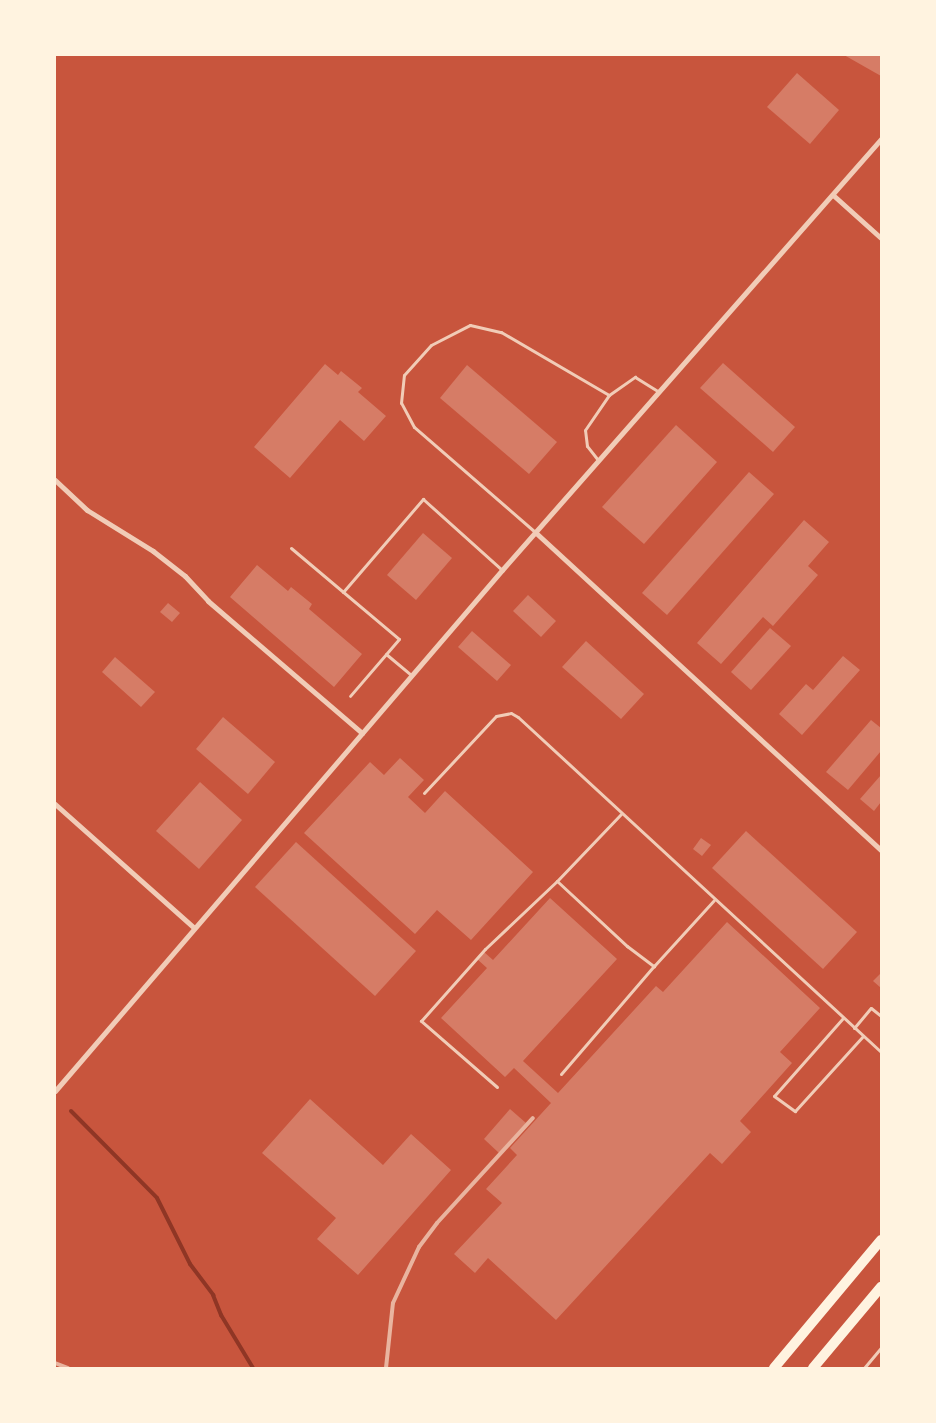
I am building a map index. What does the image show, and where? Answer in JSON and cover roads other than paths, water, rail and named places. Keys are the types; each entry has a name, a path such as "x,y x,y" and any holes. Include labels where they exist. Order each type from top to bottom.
{"highway":[{"path":"774,1368 881,1240"},
{"path":"813,1368 881,1287"}],"street":[{"path":"55,1090 535,532 833,196 881,139"},
{"path":"833,196 881,238"},
{"path":"55,480 87,510 154,551 185,576 208,601 362,734"},
{"path":"535,532 881,850"},
{"path":"55,804 194,928"}],"lane":[{"path":"535,532 414,427 401,403 404,375 431,345 470,325 501,332 608,395"},
{"path":"598,460 587,446 585,430 608,395 635,377 659,392"},
{"path":"343,592 423,499 502,570"},
{"path":"291,548 399,639 350,696"},
{"path":"386,654 411,675"},
{"path":"424,794 488,722 496,716 511,714 881,1052"},
{"path":"497,1088 421,1021 485,949 557,881 621,814"},
{"path":"557,881 627,946 654,966"},
{"path":"561,1074 714,900"},
{"path":"854,1028 872,1008 881,1016"},
{"path":"843,1018 774,1096 794,1111 863,1036"},
{"path":"864,1368 881,1348"}],"waterway":[{"path":"71,1111 157,1198 190,1264 213,1295 221,1315 253,1368"}],"railway":[{"path":"386,1368 393,1303 419,1247 437,1223 533,1118"},
{"path":"55,1363 68,1368"}]}
